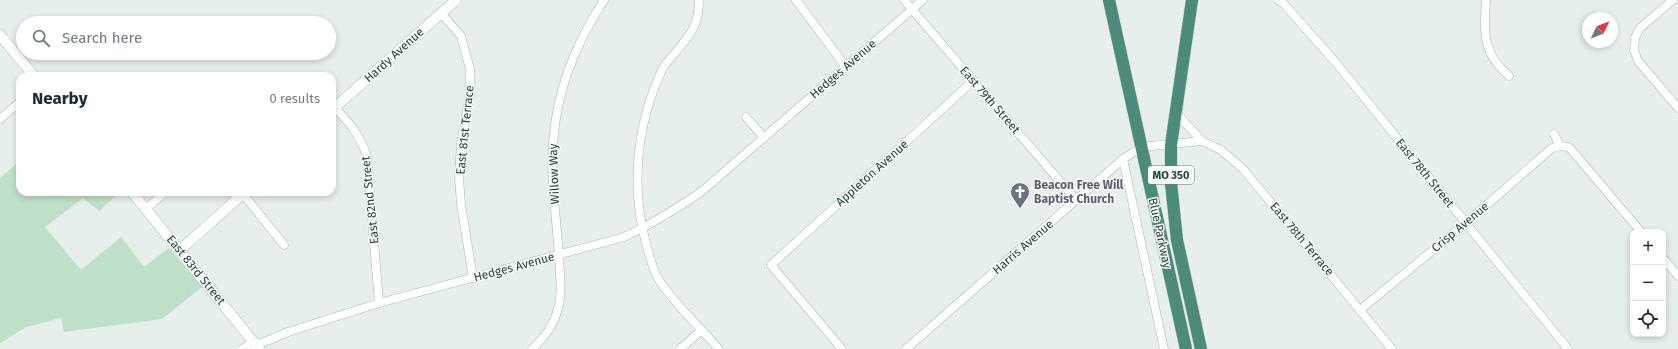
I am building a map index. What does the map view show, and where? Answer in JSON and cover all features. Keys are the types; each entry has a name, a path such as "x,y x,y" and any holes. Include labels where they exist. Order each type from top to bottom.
{"highway":[{"name":"Blue Parkway","path":"1109,0 1186,349"},
{"name":"Blue Parkway","path":"1192,0 1171,145 1171,183 1177,240 1201,349"},
{"path":"1181,328 1181,349"}],"street":[{"name":"Hardy Avenue","path":"336,107 456,0"},
{"name":"Willow Way","path":"532,349 545,336 558,312 561,291 553,172 553,144 558,106 569,65 587,26 604,0"},
{"path":"699,0 699,13 696,24 691,34 664,66 646,115 640,141 637,172 638,203 642,229 651,263 658,278 667,291 719,349"},
{"path":"796,0 846,67"},
{"name":"East 79th Street","path":"904,0 1076,200"},
{"name":"Hedges Avenue","path":"242,349 257,346 379,303 624,237 642,229 670,213 701,192 923,0"},
{"name":"East 78th Street","path":"1278,0 1284,4 1338,64 1568,349"},
{"path":"1486,0 1484,29 1486,41 1494,61 1509,76"},
{"path":"1673,0 1640,28 1634,50 1638,61 1678,108"},
{"name":"East 81st Terrace","path":"442,13 461,36 470,69 470,95 461,143 459,178 461,204 473,278"},
{"path":"0,35 16,54"},
{"path":"21,60 31,72"},
{"name":"Appleton Avenue","path":"842,349 769,264 973,81"},
{"path":"0,119 16,105"},
{"name":"East 82nd Street","path":"336,111 356,130 367,156 379,303"},
{"name":"East 78th Terrace","path":"1176,113 1202,140 1221,150 1243,169 1392,349"},
{"path":"746,117 764,138"},
{"path":"1554,134 1560,146 1569,147 1638,229"},
{"path":"1141,147 1171,145 1202,140"},
{"name":"Crisp Avenue","path":"1360,310 1466,223 1552,148 1560,146"},
{"name":"Harris Avenue","path":"906,349 1123,159 1141,147"},
{"path":"1123,159 1164,349"},
{"name":"East 83rd Street","path":"136,196 257,346"},
{"path":"146,208 161,196"},
{"path":"180,250 241,196"},
{"path":"246,196 284,245"},
{"path":"1666,262 1678,276"},
{"path":"680,349 702,330"}],"green space":[{"path":"16,164 16,196 116,196 99,211 83,198 45,227 81,270 121,237 144,267 169,248 202,287 162,319 64,332 61,318 26,327 0,343 0,178"}],"place":[{"name":"Beacon Free Will Baptist Church","path":"1020,209"}]}
